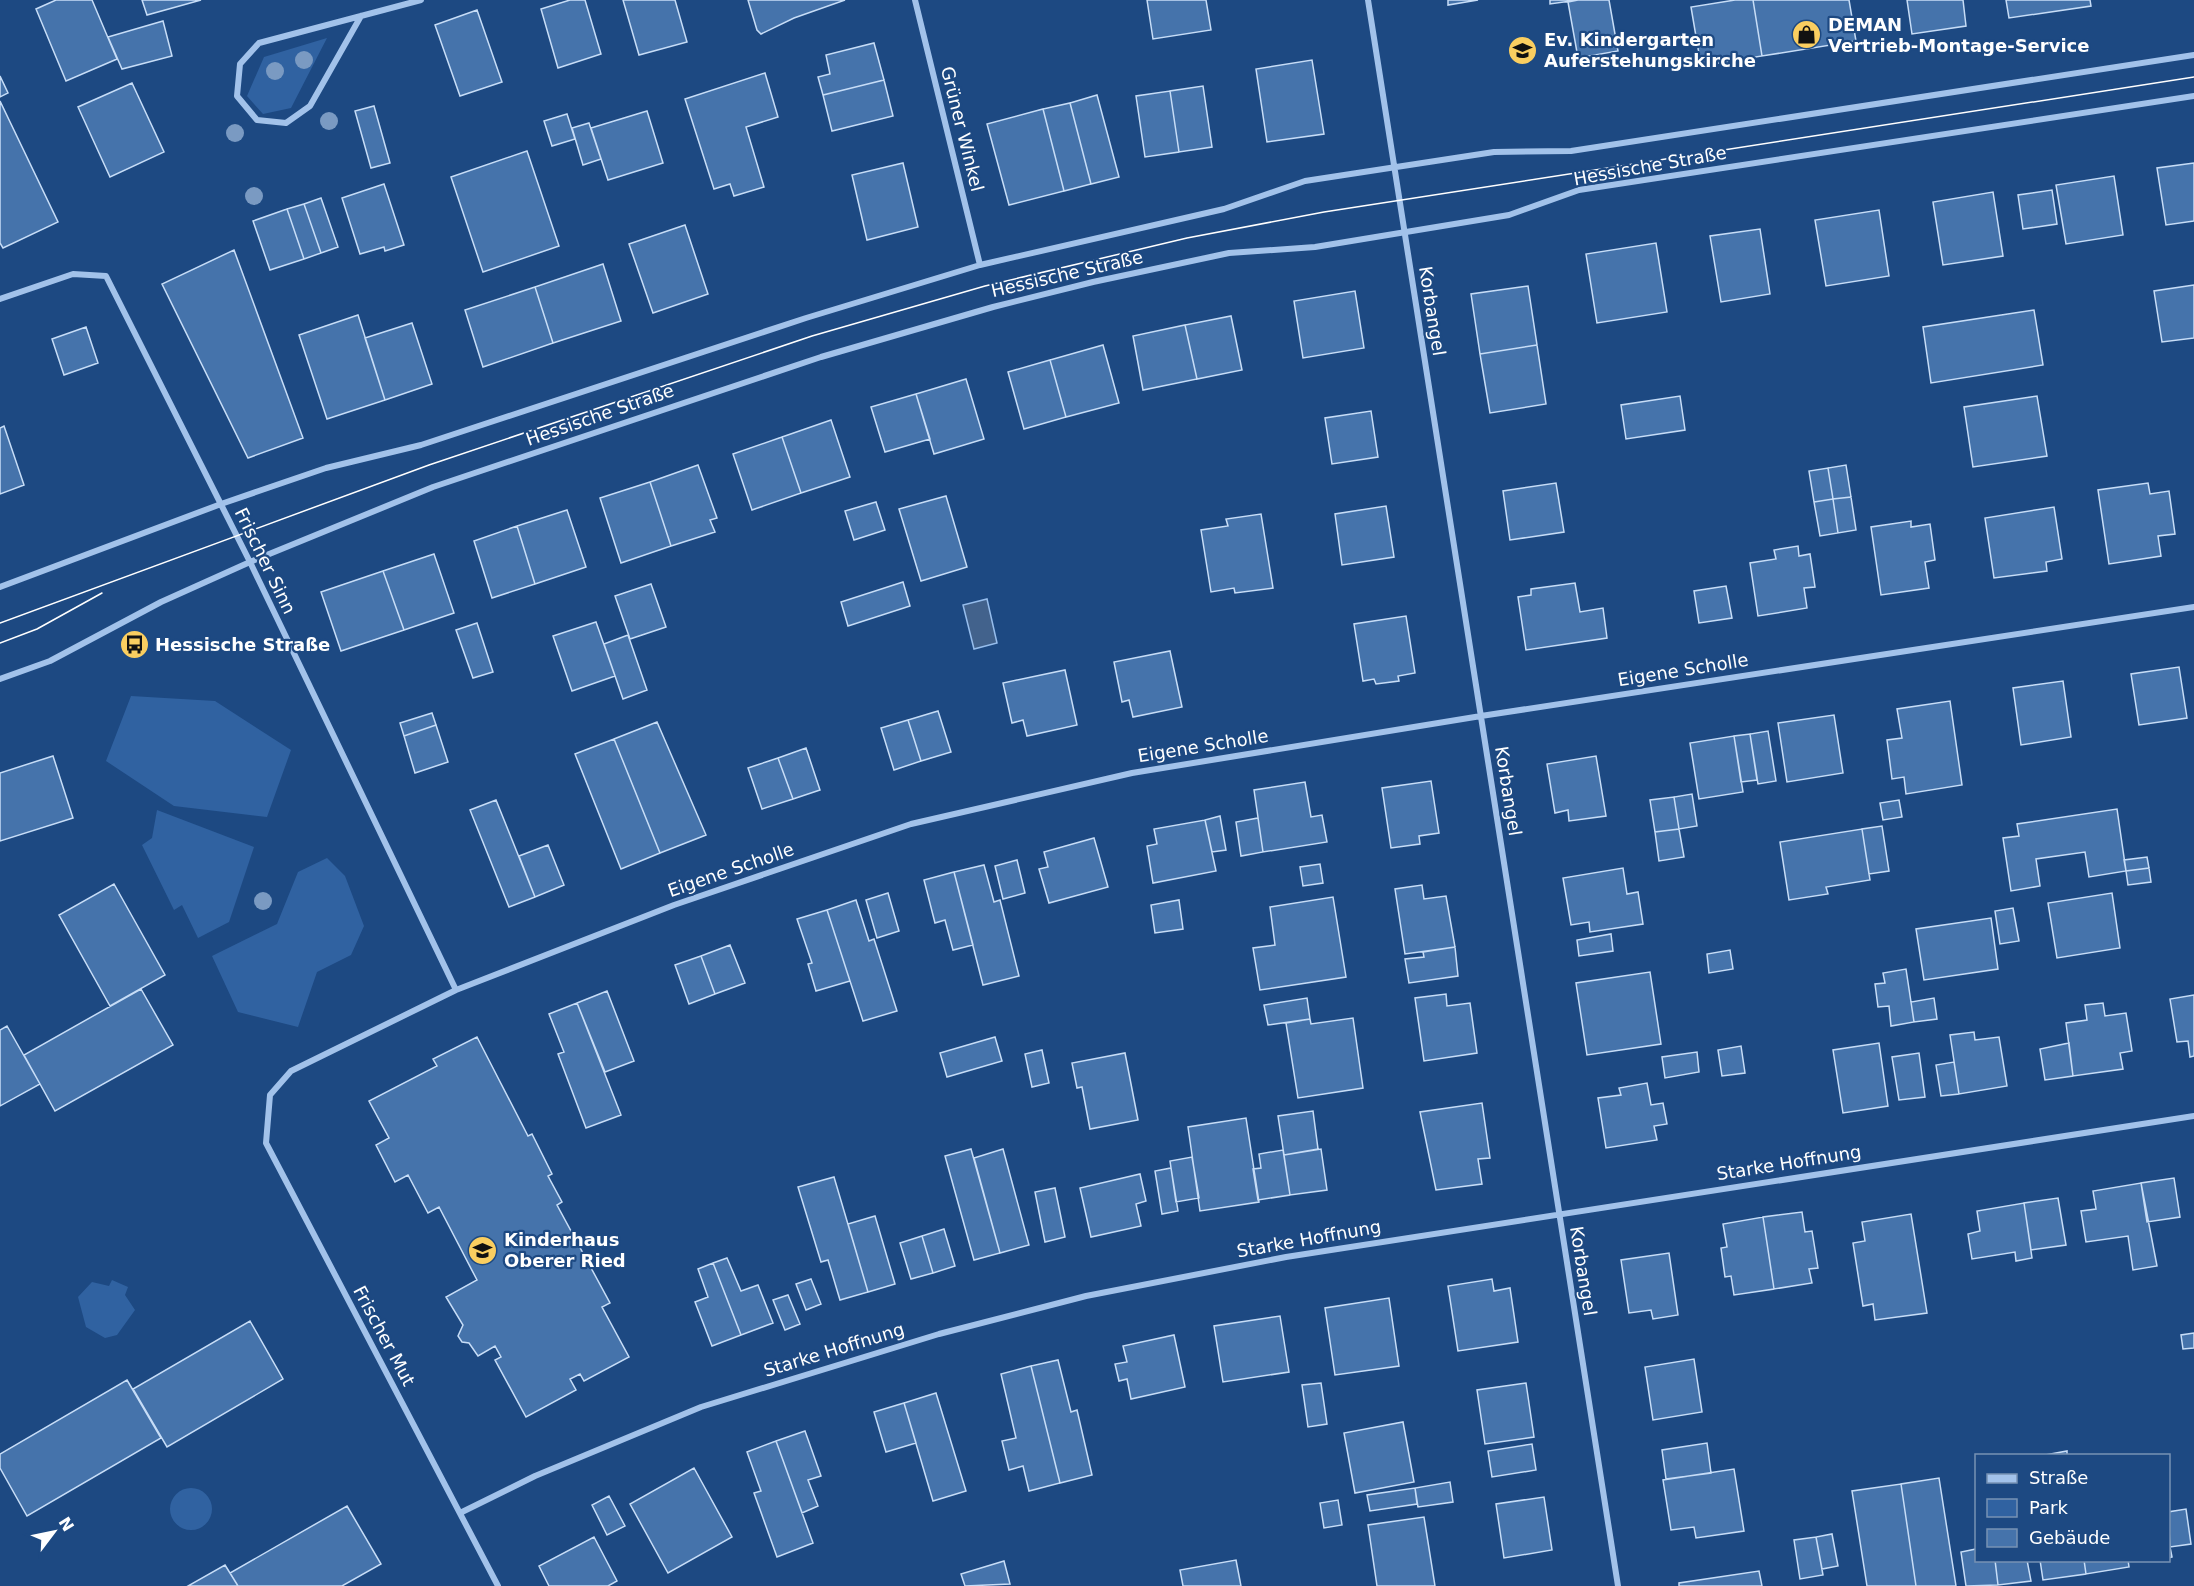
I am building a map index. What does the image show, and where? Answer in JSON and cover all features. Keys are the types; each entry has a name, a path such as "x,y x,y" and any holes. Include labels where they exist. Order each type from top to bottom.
{"street":[{"path":"361,16 310,106 286,123 257,120 237,96 240,64 259,44 361,16 421,0"},
{"name":"Grüner Winkel","path":"915,0 980,265"},
{"name":"Korbangel","path":"1368,0 1618,1586"},
{"name":"Hessische Straße","path":"0,587 221,504 326,468 421,445 806,318 980,265 1224,209 1305,181 1494,152 1571,151 2194,55"},
{"name":"Hessische Straße","path":"0,679 50,661 160,602 250,562 433,487 821,357 993,307 1229,254 1315,247 1509,215 1579,190 2194,96"},
{"name":"Frischer Sinn","path":"0,299 73,274 106,276 250,562 456,990"},
{"name":"Eigene Scholle","path":"270,1095 291,1071 456,990 674,905 911,824 1132,773 1481,716 2194,607"},
{"name":"Frischer Mut","path":"270,1095 266,1143 498,1586"},
{"name":"Starke Hoffnung","path":"460,1513 535,1476 701,1407 939,1334 1086,1296 1275,1259 2194,1116"}],"green space":[{"path":"327,38 291,108 263,114 247,96 264,57"},
{"path":"131,696 215,701 291,750 267,817 174,806 106,761"},
{"path":"157,810 254,847 229,922 198,938 182,905 174,910 142,845 152,838"},
{"path":"327,858 345,876 364,926 351,955 317,972 298,1027 238,1012 212,956 277,924 298,872"},
{"path":"112,1280 128,1287 125,1295 135,1310 117,1335 105,1338 86,1327 78,1297 92,1282 109,1286"},
{"path":"191,1488 206,1494 212,1509 206,1524 191,1530 176,1524 170,1509 176,1494"}],"shaded area":[{"path":"987,599 997,643 974,649 963,605"}],"building":[{"path":"56,0 92,0 117,59 66,81 36,9"},
{"path":"142,0 201,0 147,15"},
{"path":"570,0 585,0 601,54 558,68 541,9"},
{"path":"623,0 675,0 687,42 639,55"},
{"path":"748,0 845,0 794,18 761,34 757,30"},
{"path":"1147,0 1206,0 1211,30 1153,39"},
{"path":"1448,0 1478,0 1448,5"},
{"path":"1550,0 1578,0 1550,4"},
{"path":"1609,0 1618,51 1578,58 1568,2"},
{"path":"1735,0 1753,0 1762,56 1701,66 1691,7"},
{"path":"1753,0 1849,0 1856,41 1762,56"},
{"path":"1907,0 1963,0 1966,26 1912,34"},
{"path":"2006,0 2090,0 2091,6 2009,18"},
{"path":"477,10 502,82 460,96 435,25"},
{"path":"163,21 172,56 122,69 108,37"},
{"path":"874,43 884,80 823,95 818,77 830,74 826,55"},
{"path":"1312,60 1324,134 1267,142 1256,69"},
{"path":"765,73 778,117 746,127 764,187 734,196 730,184 714,189 685,99"},
{"path":"0,76 8,93 0,97"},
{"path":"884,80 893,116 832,131 823,95"},
{"path":"132,83 164,152 110,177 78,107"},
{"path":"1203,86 1212,147 1179,152 1170,91"},
{"path":"1170,91 1179,152 1145,157 1136,96"},
{"path":"1097,95 1119,177 1091,184 1070,103"},
{"path":"0,101 58,222 3,248 0,243"},
{"path":"1070,103 1091,184 1064,191 1043,109"},
{"path":"374,106 390,163 371,168 355,111"},
{"path":"1043,109 1064,191 1009,205 987,124"},
{"path":"647,111 663,163 608,180 591,128"},
{"path":"567,114 575,139 552,146 544,121"},
{"path":"589,123 601,159 583,165 572,128"},
{"path":"527,151 559,246 483,272 451,177"},
{"path":"903,163 918,227 867,240 852,175"},
{"path":"2194,163 2194,221 2166,225 2157,168"},
{"path":"2114,176 2123,235 2066,244 2056,185"},
{"path":"384,184 404,245 385,251 384,247 360,254 342,198"},
{"path":"2052,190 2057,224 2023,229 2018,195"},
{"path":"1993,192 2003,256 1943,265 1933,202"},
{"path":"321,198 338,247 321,253 304,204"},
{"path":"304,204 321,253 304,259 287,209"},
{"path":"287,209 304,259 270,270 253,221"},
{"path":"1879,210 1889,276 1826,286 1815,220"},
{"path":"685,225 708,294 653,313 629,244"},
{"path":"1760,229 1770,294 1721,302 1710,236"},
{"path":"1656,243 1667,312 1597,323 1586,254"},
{"path":"234,250 303,438 248,458 162,284"},
{"path":"603,264 621,321 553,343 535,287"},
{"path":"2194,285 2194,338 2162,342 2154,291"},
{"path":"1528,286 1537,345 1480,354 1471,294"},
{"path":"535,287 553,343 483,367 465,310"},
{"path":"1355,291 1364,348 1303,358 1294,301"},
{"path":"2034,310 2043,365 1931,383 1923,327"},
{"path":"358,315 385,400 327,419 299,335"},
{"path":"1231,316 1242,370 1197,379 1185,325"},
{"path":"412,323 432,384 385,400 365,338"},
{"path":"1185,325 1197,379 1143,390 1133,336"},
{"path":"86,327 98,363 64,375 52,339"},
{"path":"1103,345 1119,403 1066,417 1050,360"},
{"path":"1537,345 1546,404 1490,413 1480,354"},
{"path":"1050,360 1066,417 1024,429 1008,372"},
{"path":"966,379 984,439 934,454 916,394"},
{"path":"916,394 930,439 885,452 871,407"},
{"path":"1680,396 1685,430 1626,439 1621,405"},
{"path":"2037,396 2047,456 1973,467 1964,407"},
{"path":"1371,411 1378,457 1332,464 1325,418"},
{"path":"831,420 850,477 801,493 782,437"},
{"path":"4,426 24,485 0,494 0,428"},
{"path":"782,437 801,493 752,510 733,454"},
{"path":"698,465 717,518 710,520 715,532 671,546 650,482"},
{"path":"1846,465 1851,497 1833,499 1828,468"},
{"path":"1828,468 1833,499 1814,502 1809,471"},
{"path":"650,482 671,546 621,563 600,498"},
{"path":"1556,483 1564,532 1510,540 1503,491"},
{"path":"2148,483 2150,494 2169,491 2175,534 2158,536 2161,556 2109,564 2098,490"},
{"path":"946,496 967,567 921,581 899,509"},
{"path":"1851,497 1856,530 1838,533 1833,499"},
{"path":"1833,499 1838,533 1820,536 1814,502"},
{"path":"876,502 885,530 854,540 845,511"},
{"path":"1386,506 1394,557 1342,565 1335,514"},
{"path":"2054,507 2062,559 2046,562 2047,571 1994,578 1985,518"},
{"path":"567,510 586,567 535,584 517,526"},
{"path":"1261,514 1273,588 1235,593 1234,588 1211,592 1201,530 1228,526 1226,519"},
{"path":"1911,521 1911,527 1930,524 1935,560 1925,562 1929,588 1881,595 1871,527"},
{"path":"517,526 535,584 492,598 474,541"},
{"path":"1798,546 1799,556 1810,554 1815,587 1804,588 1807,608 1758,616 1750,563 1776,559 1774,550"},
{"path":"434,554 454,613 404,630 383,571"},
{"path":"383,571 404,630 341,651 321,592"},
{"path":"903,582 910,606 848,626 841,602"},
{"path":"1575,583 1580,612 1603,608 1607,638 1526,650 1518,597 1531,595 1531,589"},
{"path":"651,584 666,627 630,639 615,596"},
{"path":"1726,586 1732,618 1699,623 1694,591"},
{"path":"1406,616 1415,673 1398,676 1399,681 1376,684 1374,679 1363,681 1354,624"},
{"path":"596,622 615,676 572,691 553,636"},
{"path":"477,623 493,672 473,678 456,630"},
{"path":"628,635 647,690 623,699 604,644"},
{"path":"1170,651 1182,707 1133,717 1129,700 1122,702 1114,662"},
{"path":"2179,667 2187,718 2139,725 2131,674"},
{"path":"1065,670 1077,725 1027,736 1023,720 1012,723 1003,683"},
{"path":"2063,681 2071,737 2021,745 2013,688"},
{"path":"1950,701 1962,785 1906,794 1904,777 1892,779 1887,740 1902,738 1897,709"},
{"path":"938,711 951,752 921,761 908,720"},
{"path":"432,713 436,725 404,736 400,723"},
{"path":"1834,715 1843,773 1787,782 1778,723"},
{"path":"908,720 921,761 894,770 881,728"},
{"path":"657,722 706,835 660,853 614,739"},
{"path":"436,725 448,762 415,773 404,736"},
{"path":"1768,731 1776,781 1758,784 1750,734"},
{"path":"1750,734 1757,780 1741,782 1734,736"},
{"path":"1734,736 1743,792 1699,799 1690,743"},
{"path":"614,739 660,853 621,869 575,754"},
{"path":"806,748 820,790 793,799 778,758"},
{"path":"53,756 73,818 0,841 0,773"},
{"path":"1596,756 1606,816 1569,821 1568,810 1555,813 1547,764"},
{"path":"778,758 793,799 762,809 748,768"},
{"path":"1431,781 1439,833 1419,836 1420,844 1391,848 1382,788"},
{"path":"1305,782 1311,817 1322,815 1327,842 1263,852 1254,790"},
{"path":"1692,794 1697,826 1679,829 1674,797"},
{"path":"1674,797 1679,829 1655,832 1650,800"},
{"path":"496,800 535,897 509,907 470,810"},
{"path":"1899,800 1902,817 1883,820 1880,803"},
{"path":"2117,809 2126,871 2089,877 2085,852 2036,859 2040,886 2011,891 2003,838 2019,836 2017,824"},
{"path":"1220,816 1226,850 1212,852 1205,820"},
{"path":"1258,818 1263,852 1241,856 1236,822"},
{"path":"1205,820 1216,871 1153,883 1147,846 1157,844 1154,829"},
{"path":"1882,826 1889,871 1869,874 1862,829"},
{"path":"1679,829 1684,857 1659,861 1655,832"},
{"path":"1862,829 1870,880 1826,887 1828,894 1789,900 1780,842"},
{"path":"1094,838 1108,887 1049,903 1039,869 1048,867 1044,852"},
{"path":"548,845 564,885 535,897 519,856"},
{"path":"2147,857 2149,868 2126,871 2124,860"},
{"path":"1017,860 1025,893 1003,899 995,866"},
{"path":"1320,864 1323,883 1303,886 1300,867"},
{"path":"984,865 994,902 1000,900 1019,976 983,985 954,872"},
{"path":"1623,868 1627,894 1638,892 1643,924 1590,932 1589,922 1571,925 1563,878"},
{"path":"2149,868 2151,882 2128,885 2126,871"},
{"path":"954,872 973,945 953,950 945,920 935,923 924,880"},
{"path":"114,884 165,975 110,1006 59,915"},
{"path":"1422,885 1424,899 1446,896 1455,947 1405,954 1395,889"},
{"path":"888,893 899,931 877,938 866,900"},
{"path":"2112,893 2120,948 2057,958 2048,903"},
{"path":"1333,897 1346,977 1260,990 1253,948 1275,945 1270,907"},
{"path":"856,900 869,941 874,939 897,1011 863,1021 827,910"},
{"path":"1179,900 1183,929 1155,933 1151,905"},
{"path":"2013,908 2019,941 2000,944 1995,911"},
{"path":"827,910 850,981 816,991 808,964 812,963 797,919"},
{"path":"1991,918 1998,969 1924,980 1916,929"},
{"path":"1611,934 1613,951 1579,956 1577,940"},
{"path":"730,945 745,983 715,994 701,956"},
{"path":"1455,947 1458,976 1409,983 1405,959 1424,957 1423,952"},
{"path":"1730,950 1733,969 1709,973 1707,954"},
{"path":"701,956 715,994 689,1004 675,965"},
{"path":"1906,969 1914,1022 1891,1026 1889,1006 1878,1007 1875,984 1885,983 1883,973"},
{"path":"1650,972 1661,1044 1587,1055 1576,983"},
{"path":"141,989 173,1045 55,1111 24,1055"},
{"path":"607,991 634,1061 605,1072 577,1003"},
{"path":"1446,994 1447,1006 1470,1003 1477,1053 1424,1061 1415,998"},
{"path":"2194,995 2194,1056 2190,1057 2188,1041 2177,1042 2170,999"},
{"path":"1307,998 1310,1019 1268,1025 1264,1005"},
{"path":"1934,998 1937,1019 1914,1022 1911,1002"},
{"path":"577,1003 621,1115 586,1128 558,1054 564,1052 549,1014"},
{"path":"2103,1003 2105,1016 2126,1013 2132,1051 2120,1053 2123,1069 2073,1076 2066,1023 2087,1020 2085,1005"},
{"path":"1353,1018 1363,1088 1298,1098 1286,1023 1310,1019 1311,1024"},
{"path":"7,1026 40,1084 0,1106 0,1030"},
{"path":"1974,1032 1975,1040 1999,1037 2007,1086 1959,1094 1950,1035"},
{"name":"Kinderhaus Oberer Ried","path":"477,1037 528,1136 532,1134 552,1174 548,1176 562,1202 557,1205 610,1303 602,1307 629,1357 584,1381 580,1374 570,1379 576,1390 526,1417 495,1360 501,1357 495,1346 478,1356 469,1343 462,1342 458,1336 463,1325 446,1297 477,1280 439,1207 428,1213 408,1175 395,1182 376,1145 389,1138 369,1101 437,1066 433,1059"},
{"path":"995,1037 1002,1061 947,1077 940,1053"},
{"path":"1879,1043 1888,1106 1843,1113 1833,1050"},
{"path":"2069,1043 2073,1076 2045,1080 2040,1049"},
{"path":"1741,1046 1745,1073 1722,1076 1718,1050"},
{"path":"1042,1050 1049,1083 1032,1087 1025,1054"},
{"path":"1697,1052 1699,1072 1665,1078 1662,1057"},
{"path":"1125,1053 1138,1120 1090,1129 1082,1087 1077,1088 1072,1063"},
{"path":"1919,1053 1925,1097 1899,1100 1892,1057"},
{"path":"1954,1062 1959,1094 1941,1096 1936,1065"},
{"path":"1647,1083 1651,1105 1663,1103 1667,1124 1654,1126 1657,1140 1606,1148 1598,1098 1621,1095 1619,1088"},
{"path":"1482,1103 1490,1158 1478,1159 1482,1184 1436,1190 1420,1112"},
{"path":"1313,1111 1318,1149 1284,1155 1278,1116"},
{"path":"1246,1118 1259,1202 1200,1211 1188,1127"},
{"path":"971,1149 1000,1253 974,1260 945,1156"},
{"path":"1003,1149 1029,1245 1000,1253 974,1158"},
{"path":"1321,1149 1327,1190 1290,1195 1284,1155"},
{"path":"1283,1150 1290,1195 1258,1200 1253,1169 1261,1168 1259,1154"},
{"path":"1192,1157 1199,1198 1176,1202 1170,1161"},
{"path":"1171,1168 1178,1211 1162,1214 1155,1171"},
{"path":"1140,1174 1146,1201 1136,1204 1141,1226 1091,1237 1080,1188"},
{"path":"834,1177 868,1292 840,1300 828,1260 821,1262 798,1187"},
{"path":"2174,1178 2180,1217 2147,1222 2141,1183"},
{"path":"2141,1183 2157,1266 2133,1270 2128,1236 2086,1242 2081,1211 2096,1209 2093,1191"},
{"path":"1055,1188 1065,1237 1045,1242 1035,1192"},
{"path":"2058,1198 2066,1245 2031,1250 2024,1203"},
{"path":"2024,1203 2032,1258 2016,1261 2015,1252 1972,1259 1968,1234 1980,1231 1977,1211"},
{"path":"1802,1212 1805,1232 1812,1231 1818,1268 1809,1269 1812,1283 1774,1289 1763,1217"},
{"path":"1911,1214 1927,1313 1875,1320 1873,1304 1863,1306 1853,1243 1865,1241 1862,1222"},
{"path":"875,1216 895,1284 868,1292 848,1224"},
{"path":"1763,1217 1774,1289 1734,1295 1731,1276 1725,1277 1721,1248 1727,1247 1723,1224"},
{"path":"944,1229 955,1266 933,1273 922,1236"},
{"path":"922,1236 933,1273 911,1279 900,1243"},
{"path":"1669,1253 1678,1315 1653,1319 1651,1310 1629,1313 1621,1260"},
{"path":"727,1258 741,1291 758,1285 773,1323 741,1335 713,1263"},
{"path":"713,1263 741,1335 712,1346 695,1302 708,1297 698,1269"},
{"path":"811,1279 821,1304 806,1310 796,1284"},
{"path":"1492,1279 1494,1291 1510,1288 1518,1342 1458,1351 1448,1286"},
{"path":"788,1295 800,1324 785,1330 773,1300"},
{"path":"1389,1298 1399,1366 1335,1375 1325,1308"},
{"path":"1280,1316 1289,1372 1223,1382 1214,1326"},
{"path":"250,1321 283,1379 167,1447 133,1389"},
{"path":"2194,1333 2194,1348 2183,1349 2181,1335"},
{"path":"1174,1335 1185,1387 1131,1399 1127,1379 1119,1381 1115,1364 1127,1362 1123,1346"},
{"path":"1694,1359 1702,1412 1653,1420 1645,1367"},
{"path":"1058,1360 1071,1412 1077,1410 1092,1475 1060,1483 1031,1366"},
{"path":"1031,1366 1060,1483 1029,1491 1023,1466 1009,1470 1002,1441 1016,1438 1001,1374"},
{"path":"127,1380 161,1438 27,1516 0,1468 0,1454"},
{"path":"1321,1383 1327,1424 1308,1427 1302,1385"},
{"path":"1526,1383 1534,1437 1485,1444 1477,1390"},
{"path":"936,1393 966,1491 933,1501 904,1403"},
{"path":"904,1403 916,1443 886,1452 874,1412"},
{"path":"1403,1422 1414,1482 1355,1493 1344,1433"},
{"path":"805,1431 821,1476 808,1480 818,1506 802,1513 776,1441"},
{"path":"776,1441 813,1543 777,1557 754,1493 761,1491 747,1452"},
{"path":"1707,1443 1711,1473 1666,1479 1662,1450"},
{"path":"1532,1444 1536,1470 1492,1477 1488,1451"},
{"path":"2067,1451 2067,1454 2051,1454"},
{"path":"694,1468 732,1537 668,1573 630,1504"},
{"path":"1734,1469 1744,1531 1696,1538 1694,1527 1671,1530 1663,1480"},
{"path":"1939,1478 1956,1586 1916,1586 1901,1484"},
{"path":"1450,1482 1453,1502 1418,1507 1415,1488"},
{"path":"1901,1484 1916,1586 1867,1586 1852,1491"},
{"path":"1415,1488 1417,1504 1370,1511 1367,1495"},
{"path":"609,1496 625,1526 607,1535 592,1505"},
{"path":"1544,1497 1552,1550 1504,1558 1496,1504"},
{"path":"1338,1500 1342,1525 1324,1528 1320,1503"},
{"path":"347,1506 381,1564 342,1586 238,1586 230,1573"},
{"path":"2186,1509 2191,1544 2170,1547 2170,1512"},
{"path":"1424,1517 1435,1586 1377,1586 1368,1525"},
{"path":"1832,1534 1838,1566 1822,1569 1816,1537"},
{"path":"594,1537 617,1581 608,1586 549,1586 539,1566"},
{"path":"1816,1537 1823,1575 1800,1579 1794,1540"},
{"path":"1975,1549 1975,1562 1995,1562 1998,1585 1966,1586 1961,1552"},
{"path":"1236,1560 1241,1586 1183,1586 1180,1570"},
{"path":"1004,1561 1010,1584 965,1586 961,1574"},
{"path":"1995,1562 2027,1562 2031,1581 1998,1585"},
{"path":"2040,1562 2084,1562 2086,1574 2043,1580"},
{"path":"2084,1562 2128,1562 2129,1567 2086,1574"},
{"path":"225,1565 238,1586 188,1586"},
{"path":"1759,1571 1762,1586 1679,1586 1679,1583"}],"tram line":[{"path":"0,623 429,465 812,336 985,286 1187,238 1324,212 2194,77"},
{"path":"0,643 37,629 102,593"}],"place":[{"name":"DEMAN Vertrieb-Montage-Service","path":"1807,35"},
{"name":"Ev. Kindergarten Auferstehungskirche","path":"1523,50"},
{"name":"Hessische Straße","path":"134,645"},
{"name":"Kinderhaus Oberer Ried","path":"483,1250"}]}
